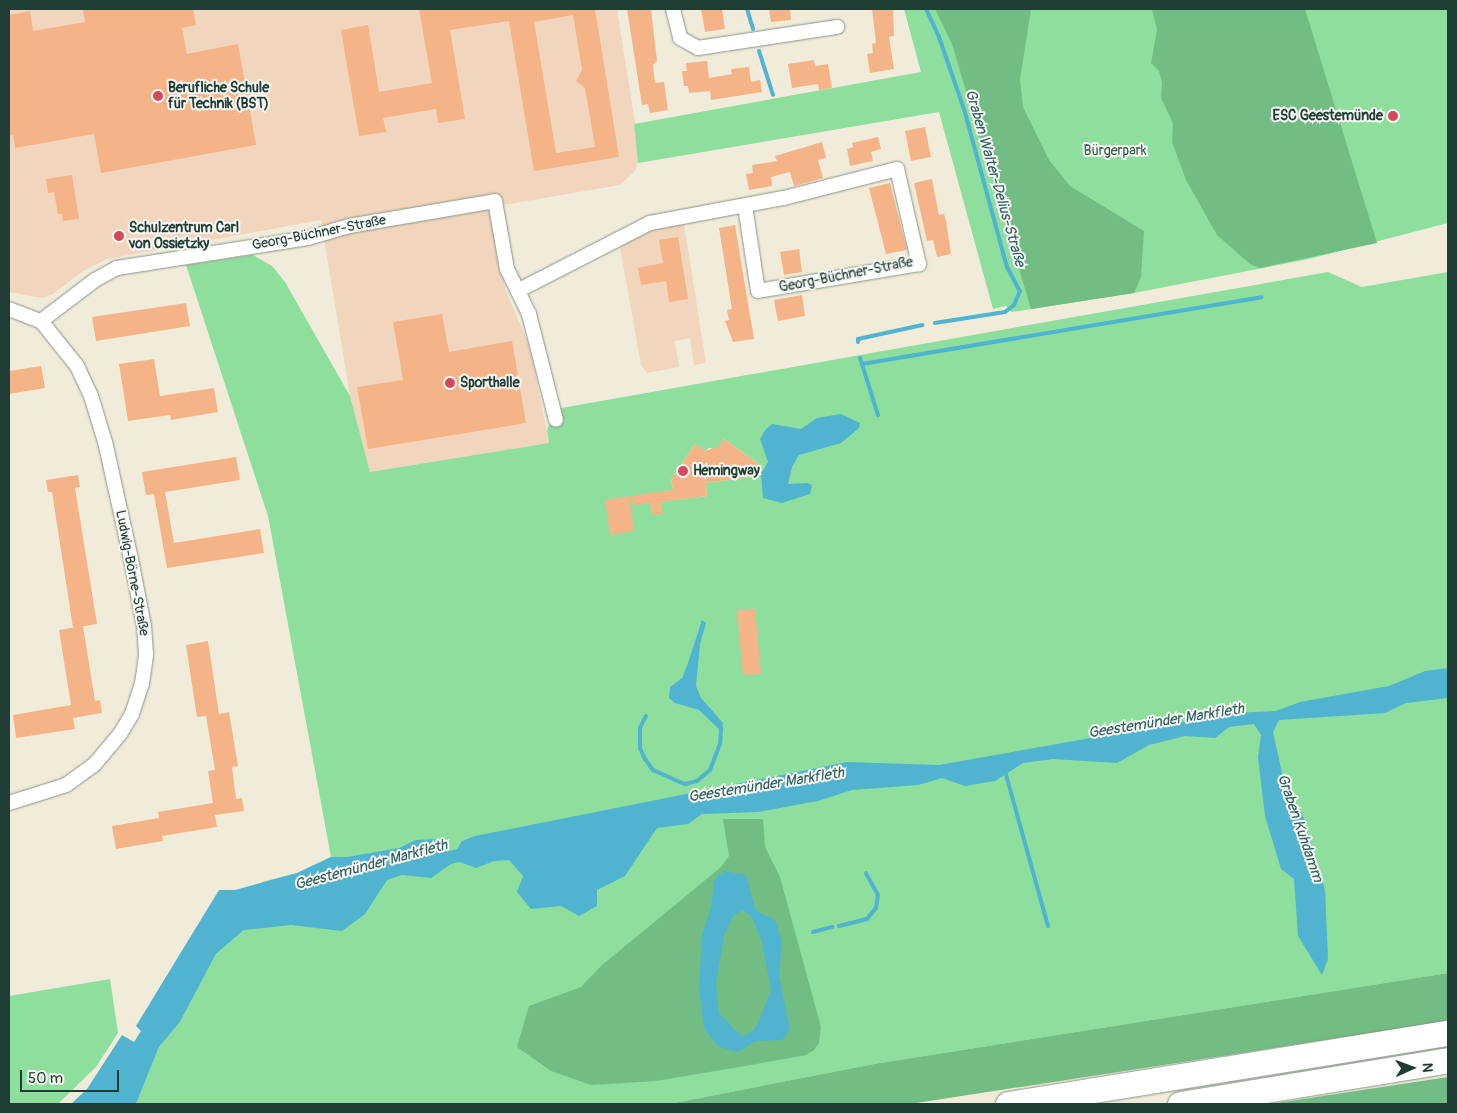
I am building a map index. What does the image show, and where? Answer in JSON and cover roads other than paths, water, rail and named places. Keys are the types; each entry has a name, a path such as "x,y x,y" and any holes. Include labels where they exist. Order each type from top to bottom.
{"highway":[{"path":"1008,1104 1448,1033"},
{"path":"1180,1104 1448,1060"}],"street":[{"path":"672,9 680,38 687,44 698,48 837,27"},
{"name":"Georg-Büchner-Straße","path":"519,290 650,222 745,206 897,169 919,264 758,291 745,206"},
{"name":"Georg-Büchner-Straße","path":"41,321 95,280 117,268 308,238 349,226 495,201 506,269 519,290 536,338 556,420"},
{"path":"9,309 41,321"},
{"name":"Ludwig-Börne-Straße","path":"9,803 66,784 94,764 113,744 132,714 142,684 146,654 144,626 131,559 105,442 91,396 78,366 41,321"}],"water":[{"path":"841,414 860,423 859,428 841,443 799,455 792,467 788,484 807,483 812,485 810,494 782,503 763,498 761,474 768,462 760,439 766,429 772,424 801,429 817,418"},
{"path":"702,620 706,623 700,644 696,686 701,698 723,723 721,731 699,710 675,703 669,698 670,687 682,678"},
{"path":"1448,668 1448,698 1406,703 1385,713 1279,720 1273,732 1283,777 1303,816 1325,890 1328,959 1322,975 1298,936 1294,879 1281,869 1265,816 1258,757 1261,735 1254,724 1229,727 1215,738 1185,736 1149,745 1117,763 1053,759 1023,763 995,781 965,786 942,778 918,785 852,790 818,801 758,812 702,814 688,824 657,828 625,876 597,890 597,906 579,916 561,906 531,909 517,892 523,876 509,860 494,861 476,868 460,862 451,864 431,878 402,875 387,880 365,914 342,931 291,925 244,930 216,954 180,1022 159,1047 136,1104 71,1104 87,1089 122,1035 134,1042 141,1031 136,1026 219,890 235,890 297,873 331,857 347,857 399,848 416,840 435,839 444,842 449,851 457,849 462,841 475,836 847,762 939,765 1232,713 1276,711 1300,702 1389,686 1425,671"},
{"path":"724,871 746,875 756,911 775,920 782,941 779,976 790,1030 782,1040 756,1041 738,1052 719,1047 704,1029 699,988 702,935 711,908 714,880","holes":["742,910 752,917 762,942 771,990 758,1023 753,1031 742,1037 719,1013 716,984 724,935 733,916"]}],"waterway":[{"path":"747,9 753,29"},
{"name":"Graben Walter-Delius-Straße","path":"926,9 939,37 964,109 1007,267 1020,291 1014,305 1005,312 935,323"},
{"path":"759,51 773,95"},
{"path":"862,364 1261,297"},
{"name":"Graben Walter-Delius-Straße","path":"858,342 858,339 923,325"},
{"name":"Graben Walter-Delius-Straße","path":"860,358 878,415"},
{"name":"Geestemünder Markfleth","path":"646,716 640,728 640,748 645,759 653,770 685,784 697,781 710,770 720,744 721,728"},
{"path":"1005,771 1048,926"},
{"path":"839,926 867,919 876,908 878,895 866,873"},
{"path":"813,932 832,927"}],"place":[{"name":"Berufliche Schule für Technik (BST)","path":"158,96"},
{"name":"ESC Geestemünde","path":"1393,116"},
{"name":"Schulzentrum Carl von Ossietzky","path":"119,236"},
{"name":"Sporthalle","path":"450,383"},
{"name":"Hemingway","path":"683,471"}],"park label":[{"name":"Bürgerpark","path":"1115,151"}],"water label":[{"name":"Graben Kuhdamm","path":"1300,828"}]}
